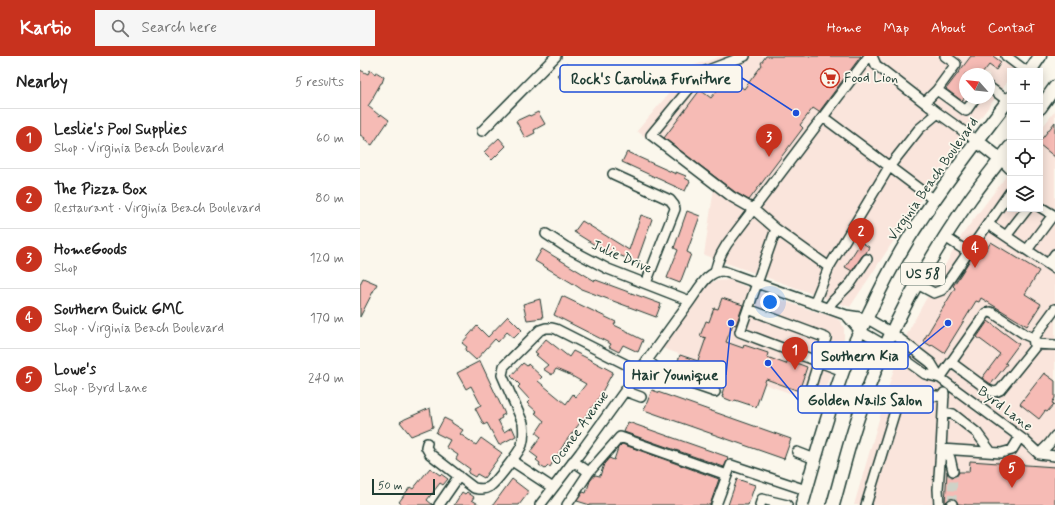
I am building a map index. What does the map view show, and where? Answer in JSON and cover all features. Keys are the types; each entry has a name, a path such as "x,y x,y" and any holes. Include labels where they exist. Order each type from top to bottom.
{"main road":[{"path":"1032,68 1040,56"},
{"path":"1043,104 1055,88"},
{"name":"Virginia Beach Boulevard","path":"802,505 833,398 860,331 884,280 934,200 1007,103"},
{"path":"977,141 1001,160"},
{"name":"US 58","path":"833,505 859,413 886,346 917,284 945,237 972,196 1007,151"}],"street":[{"path":"482,131 556,56"},
{"path":"745,56 702,72 651,135 732,197 753,209 829,267"},
{"path":"715,272 717,262 722,252 869,56"},
{"path":"872,56 876,64 938,113 977,141"},
{"path":"925,102 937,90 956,64 945,56"},
{"path":"1006,56 1022,68"},
{"path":"937,90 966,110 970,104"},
{"path":"995,91 1007,99"},
{"path":"814,304 829,267 889,167 919,129 938,113"},
{"path":"823,117 934,200"},
{"path":"1001,160 1007,166"},
{"path":"613,174 670,200 674,205 675,209 646,283"},
{"path":"917,284 934,294 942,290 1007,196"},
{"path":"1027,250 1054,216 1043,209"},
{"path":"1006,236 1025,212"},
{"path":"988,224 1051,267 1055,254"},
{"path":"776,228 740,332 843,371"},
{"name":"Julie Drive","path":"546,234 566,247 608,269 690,300"},
{"path":"945,237 968,252"},
{"path":"828,308 851,283 867,259"},
{"name":"Byrd Lane","path":"715,272 723,271 846,315 866,318 892,334 931,362 942,380"},
{"name":"Oconee Avenue","path":"540,505 574,461 708,276 715,272"},
{"path":"748,309 826,338 810,389"},
{"path":"952,363 993,393 997,392 1034,348 1036,335 1055,309"},
{"path":"938,505 944,397 942,380 986,313 993,313 1034,341 1055,345"},
{"name":"Byrd Lane","path":"846,315 860,331 886,346 925,374 942,380 1020,437 1039,454"},
{"path":"427,443 426,447 430,454 474,488 484,489 492,485 512,461 524,438 523,423 502,375 502,371 504,366 540,330 546,328 556,329 638,371"},
{"path":"647,360 664,374 714,392"},
{"path":"625,391 641,397"},
{"path":"866,505 899,398 904,394 912,393 944,397"},
{"path":"943,412 953,414 977,433 991,452"},
{"path":"1039,454 1055,436"},
{"path":"567,505 589,472 620,437 727,475"},
{"path":"941,449 1001,453 1012,450 1020,437"},
{"path":"941,449 950,458 953,471"},
{"path":"797,452 815,459"},
{"path":"1039,454 1055,456"},
{"path":"512,461 553,488"},
{"path":"574,461 589,472"},
{"path":"716,505 731,465 806,490"},
{"path":"439,505 459,476"},
{"path":"760,505 762,499 787,505"}],"shaded area":[{"path":"722,56 995,56 1012,68 1007,68 1007,82 995,98 995,68 959,68 959,104 991,104 929,187 850,307 704,255 714,188 637,131 692,66"},
{"path":"1055,111 1055,505 854,505 892,375 908,332 962,235 1007,175 1007,212 1043,212 1043,126"},
{"path":"730,280 768,296 836,318 841,322 844,328 844,340 821,404 662,348 707,284 715,281"}],"building":[{"path":"766,56 861,56 819,112 813,108 800,125 803,128 749,200 735,192 664,138 700,90 711,98 728,77 744,89 762,65 761,63"},
{"path":"971,56 993,56 1001,62 996,70 989,65 987,68 962,68"},
{"path":"567,63 575,72 564,83 557,75 562,70 561,68"},
{"path":"360,70 368,74 370,70 375,74 376,72 384,77 368,106 380,116 381,114 389,120 372,145 364,140 365,138 360,135"},
{"path":"959,72 959,99 946,89"},
{"path":"538,112 545,124 534,130 535,133 525,138 516,121"},
{"path":"1055,122 1055,157 1043,147 1043,137"},
{"path":"499,138 506,146 492,160 484,152"},
{"path":"627,152 676,174 676,172 686,176 685,178 690,181 685,191 622,162"},
{"path":"687,211 700,216 687,252 691,254 680,283 667,278 678,250 674,248"},
{"path":"641,215 652,219 636,264 628,261 629,259 616,254 614,257 574,232 582,221 629,250"},
{"path":"861,242 869,247 852,271 845,267"},
{"path":"991,242 1039,271 1025,294 1041,304 1027,326 981,298 979,302 976,301 944,353 923,341 955,288 953,286 975,252 982,256"},
{"path":"542,249 595,281 596,280 661,304 656,317 581,289 535,261"},
{"path":"363,278 377,284 360,317 360,284"},
{"path":"562,296 616,322 614,325 643,340 638,352 623,345 619,352 609,347 611,344 554,315"},
{"path":"722,298 743,305 736,325 733,324 726,342 743,348 744,345 768,353 767,357 786,364 788,360 807,367 799,391 766,379 756,407 735,400 734,402 722,397 725,383 695,371 692,378 674,372 680,355 698,361 706,338 700,336 706,321 709,322 714,308 718,309"},
{"path":"540,299 543,318 527,320 523,304"},
{"path":"508,316 522,330 514,338 507,332 498,342 495,339 476,360 465,350 467,347 462,343 477,326 488,337"},
{"path":"988,321 1019,344 1005,363 1007,364 991,384 982,378 1000,354 977,337"},
{"path":"546,339 569,357 573,351 613,372 597,401 566,441 550,467 548,466 545,469 539,465 540,463 536,460 538,458 530,452 541,437 536,433 544,421 527,403 530,400 518,387 520,385 511,376 523,363 527,366 528,364 542,377 538,381 566,404 573,394 576,397 586,384 556,369 552,375 543,369 548,365 536,355 538,354 535,352"},
{"path":"480,361 505,414 498,420 504,432 512,427 516,436 499,445 487,423 484,425 475,408 481,405 471,386 466,389 457,373"},
{"path":"1044,373 1055,381 1055,398 1052,403 1054,404 1047,412 1045,411 1039,419 1020,404"},
{"path":"652,390 791,439 784,459 644,410"},
{"path":"430,408 433,427 411,436 400,422"},
{"path":"444,418 463,430 460,434 476,445 481,438 502,453 484,478 477,474 475,477 468,473 470,469 456,459 458,455 446,447 450,440 436,433"},
{"path":"628,422 728,457 727,461 724,467 624,432"},
{"path":"622,444 719,479 710,505 590,505 577,501 583,492 586,493 590,481 595,475 600,476 604,464 609,458 614,460 618,448"},
{"path":"970,461 1055,467 1055,505 967,505 958,504 953,498 945,503 947,471 948,475 952,477 957,476 959,472 969,472"},
{"path":"430,468 448,479 443,485 440,483 427,500 433,505 403,505 399,502 410,487 413,489"},
{"path":"512,479 529,492 519,505 493,505"},
{"path":"737,479 755,485 748,505 728,505"},
{"path":"462,492 465,494 467,492 474,497 472,500 480,505 454,505"}],"tunnel":[{"path":"952,504 953,471"}],"place":[{"name":"Food Lion","path":"830,78"},
{"name":"Rock's Carolina Furniture","path":"796,113"},
{"name":"HomeGoods","path":"769,157"},
{"name":"The Pizza Box","path":"861,251"},
{"name":"Southern Buick GMC","path":"975,268"},
{"name":"Hair Younique","path":"731,323"},
{"name":"Southern Kia","path":"948,323"},
{"name":"Golden Nails Salon","path":"768,363"},
{"name":"Leslie's Pool Supplies","path":"795,370"},
{"name":"Lowe's","path":"1012,488"}]}
